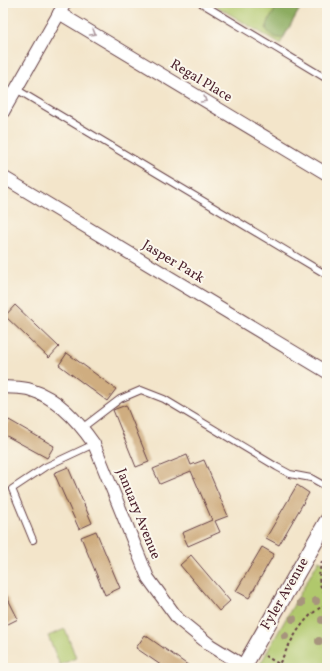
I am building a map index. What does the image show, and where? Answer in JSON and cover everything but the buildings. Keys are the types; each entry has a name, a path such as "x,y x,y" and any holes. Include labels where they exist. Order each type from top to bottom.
{"street":[{"path":"3,112 62,8"},
{"name":"Regal Place","path":"62,8 327,174"},
{"name":"Jasper Park","path":"3,177 327,372"},
{"name":"January Avenue","path":"3,387 30,389 45,395 58,404 82,428 94,444 148,578 178,619 210,645 243,667"},
{"name":"Fyler Avenue","path":"243,667 327,521"}],"lane":[{"path":"201,3 327,78"},
{"path":"16,89 327,275"},
{"path":"82,428 120,399 141,390 164,399 290,474 311,478 327,487"},
{"path":"33,540 12,489 45,467 94,444"}],"path":[{"path":"322,561 318,576 320,585 327,595"},
{"path":"277,668 293,637 309,615 327,604"},
{"path":"253,650 280,664"}],"green space":[{"path":"211,3 303,3 280,44"},
{"path":"279,3 303,3 283,38 273,36 266,29 269,20"},
{"path":"319,560 327,564 327,668 258,668"},
{"path":"65,629 76,658 60,665 48,636"}]}
